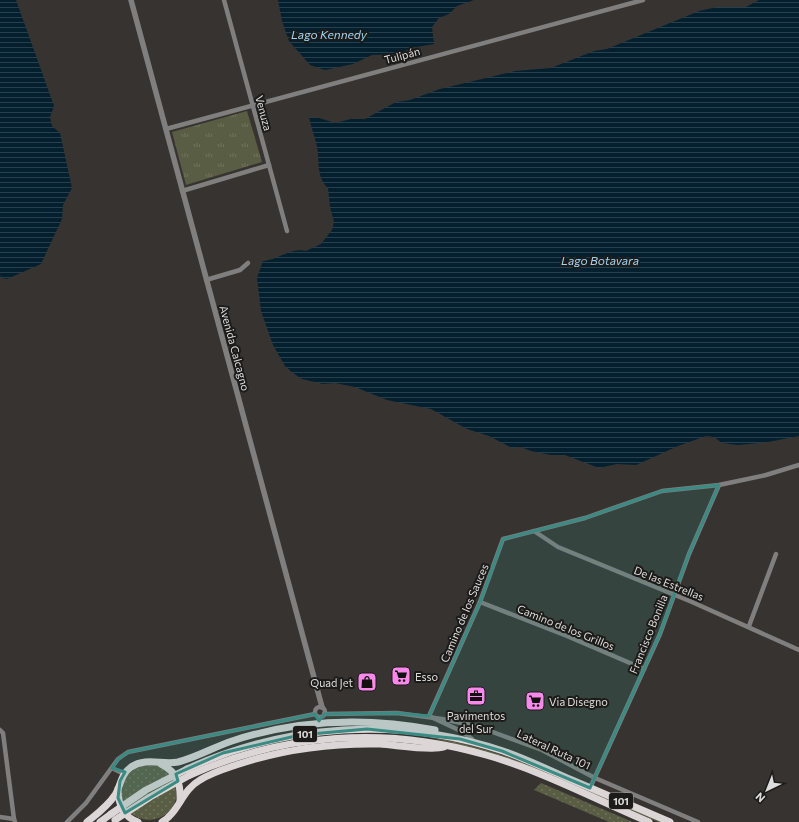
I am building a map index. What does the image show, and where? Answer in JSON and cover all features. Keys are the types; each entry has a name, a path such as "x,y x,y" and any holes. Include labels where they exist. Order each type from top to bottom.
{"highway":[{"path":"87,822 105,807 118,789 124,774 131,767 139,763 149,761 178,762 232,741 292,727 328,722 363,721 389,723 445,732 472,739 483,745"},
{"name":"101","path":"100,822 113,819 146,790 188,772 223,753 261,742 338,730 403,731 443,736 483,745 530,761 670,822"},
{"name":"101","path":"188,772 247,754 321,739 361,737 401,738 450,746 504,760 649,822"},
{"path":"162,822 174,813 180,801 199,780 224,769 251,760 313,746 360,744 440,748 450,746"},
{"path":"159,762 169,768 177,777 181,789 180,801"},
{"path":"118,789 118,798 121,807 132,821"}],"street":[{"name":"Avenida Calcagno","path":"131,0 320,705"},
{"name":"Venuza","path":"224,0 287,231"},
{"name":"Tulipán","path":"166,129 643,0"},
{"path":"182,191 269,165"},
{"path":"206,280 240,270 248,263"},
{"path":"534,531 585,518 662,492 719,485 766,475 799,465"},
{"name":"Francisco Bonilla","path":"590,788 668,614 688,554 719,485"},
{"name":"Camino de los Sauces","path":"429,716 480,602 503,539 534,531"},
{"name":"De las Estrellas","path":"534,531 558,547 749,626 799,650"},
{"path":"749,626 776,554"},
{"name":"Camino de los Grillos","path":"480,602 567,636 644,669"},
{"path":"315,714 320,705"},
{"path":"320,705 324,714"},
{"name":"Lateral Ruta 101","path":"66,822 86,803 118,759 128,752 315,714 320,717 324,714 397,713 429,716 476,726 522,742 559,758 595,778 698,822"},
{"path":"429,716 463,732 472,739"},
{"path":"0,730 3,733 14,821 0,817"},
{"path":"112,768 124,774"}],"highlighted area":[{"path":"719,485 689,554 660,634 590,788 502,751 460,739 367,729 300,735 223,753 176,774 178,781 125,813 118,798 120,781 125,772 112,768 118,759 128,752 171,742 315,714 319,721 324,714 397,713 429,716 480,602 503,539 585,518 662,491"}],"green space":[{"path":"247,111 262,162 186,185 172,132"},
{"path":"429,737 490,751 519,761 549,772 663,822 658,822 505,757"},
{"path":"149,764 160,766 169,772 175,781 177,792 175,803 169,812 160,818 149,820 138,818 129,812 123,803 121,792 123,781 129,772 138,766"},
{"path":"541,783 633,822 609,822 534,790"}],"water":[{"path":"0,0 16,0 54,106 50,117 52,126 60,133 72,188 63,205 62,219 41,264 7,279 1,278 0,275"},
{"name":"Lago Kennedy","path":"278,0 474,0 457,6 449,14 439,18 432,27 434,44 411,48 399,54 372,55 353,64 325,70 310,65 289,41 282,21"},
{"name":"Lago Botavara","path":"759,0 799,0 799,436 768,442 738,445 722,443 714,437 706,436 678,446 636,465 617,464 599,468 565,455 551,455 531,451 521,447 512,448 489,436 467,429 431,409 387,400 355,387 335,383 323,384 302,379 285,366 273,345 261,311 257,278 263,261 290,252 300,250 306,251 321,244 332,230 334,222 330,207 328,188 324,184 320,174 317,147 309,117 319,118 335,123 351,119 365,119 396,102 410,100 440,89 515,71 551,68 594,51 607,49 699,11 717,7 746,7"}],"place":[{"name":"Esso","path":"401,676"},
{"name":"Quad Jet","path":"367,682"},
{"name":"Pavimentos del Sur","path":"476,696"},
{"name":"Via Disegno","path":"535,701"}]}
